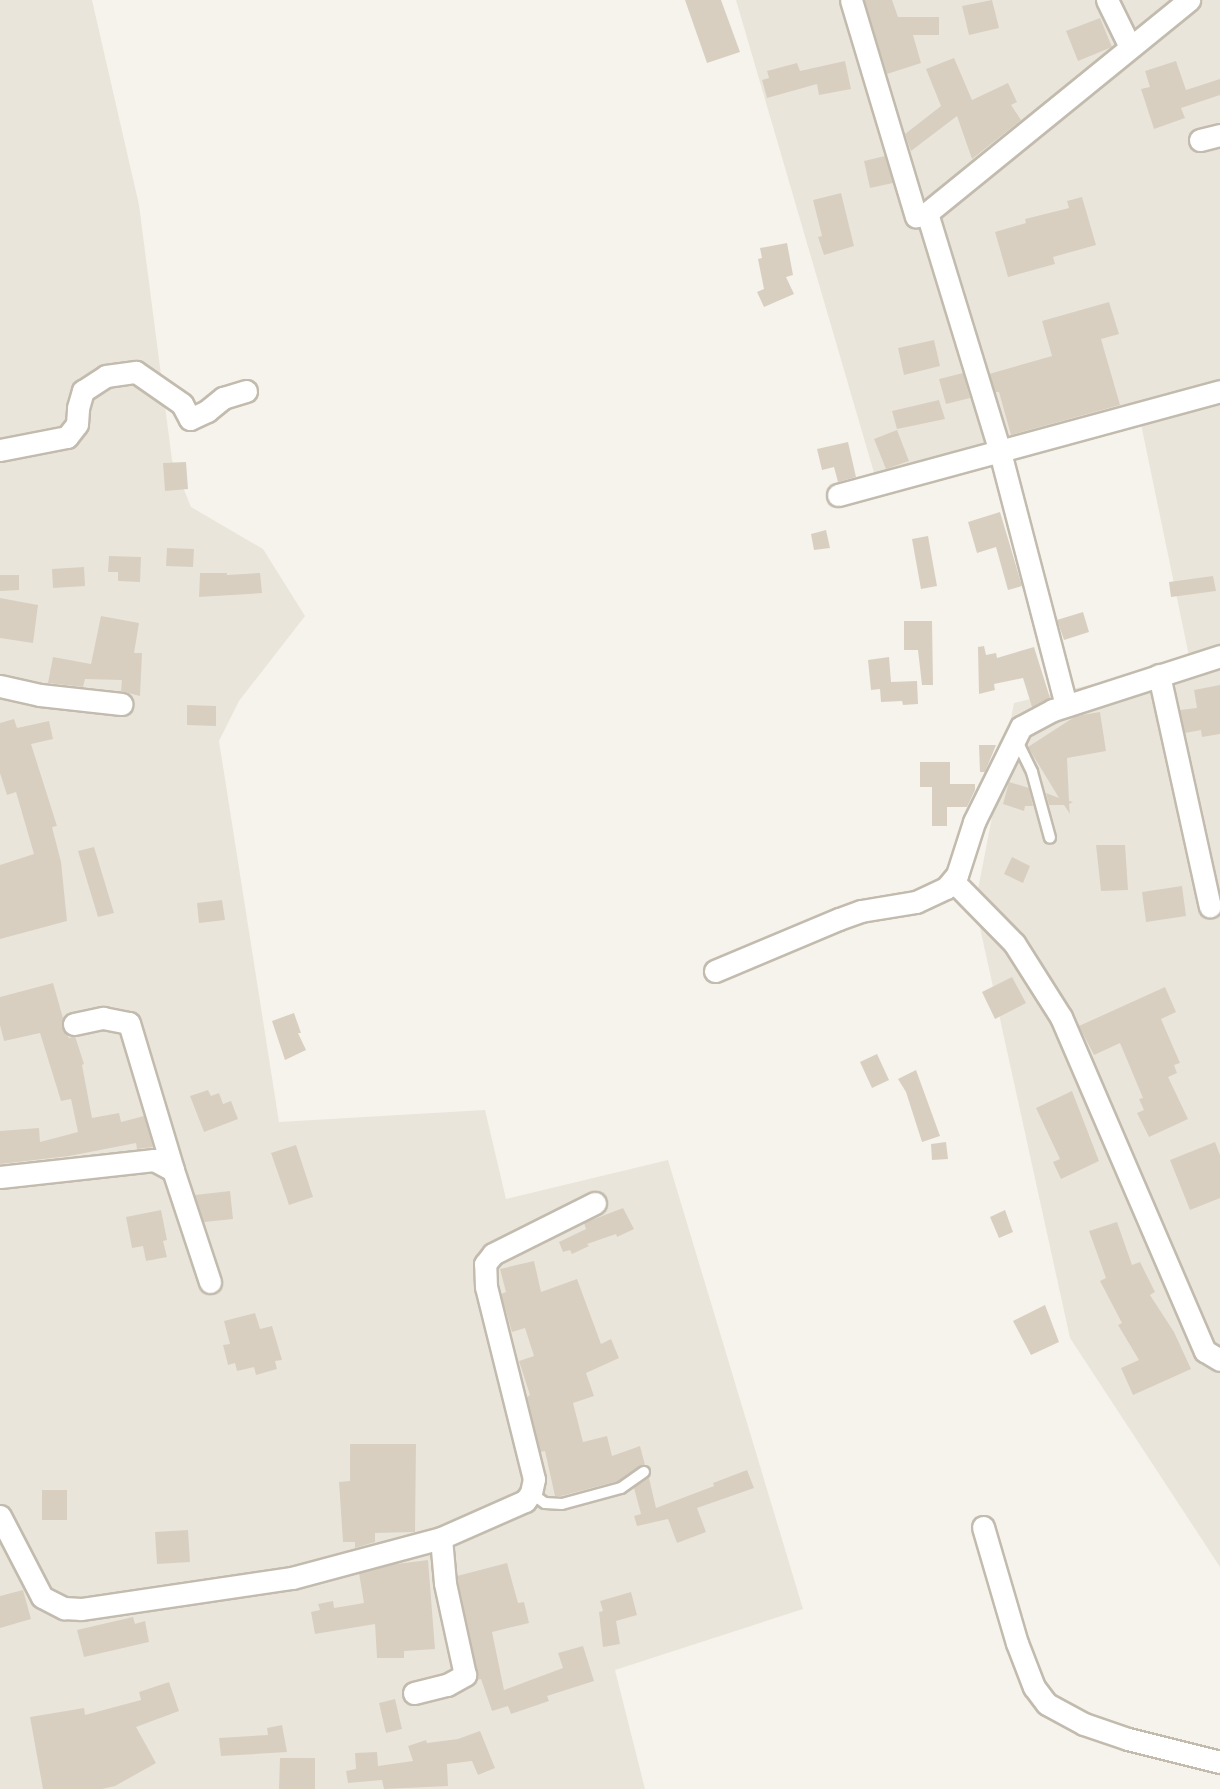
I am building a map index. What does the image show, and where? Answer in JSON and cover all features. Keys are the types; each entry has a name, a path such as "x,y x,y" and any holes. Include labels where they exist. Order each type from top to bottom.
{"street":[{"path":"851,0 916,216 927,213 1189,0"},
{"path":"1107,0 1130,47"},
{"path":"927,213 1000,452 1066,706"},
{"path":"0,450 67,436 77,424 78,408 83,391 106,376 136,372 182,404 190,419 207,411 223,398 246,391"},
{"path":"838,495 1220,391"},
{"path":"715,971 839,919 884,906 916,902 954,882 974,822 1021,727 1053,710 1220,656"},
{"path":"1159,675 1210,906"},
{"path":"0,686 40,695 122,704"},
{"path":"954,882 1014,943 1061,1017 1205,1351 1220,1360"},
{"path":"74,1024 103,1018 129,1023 173,1170 210,1282"},
{"path":"0,1177 154,1160 173,1170"},
{"path":"0,1516 42,1597 53,1604 81,1609 292,1578 441,1538 525,1501 531,1493 534,1479 486,1287 485,1264 493,1254 595,1203"},
{"path":"983,1527 1017,1643 1034,1687 1047,1704 1084,1724 1117,1736 1220,1762"},
{"path":"414,1693 447,1685 465,1675 445,1584 441,1538"}],"lane":[{"path":"1016,739 1032,772 1050,838"},
{"path":"531,1493 545,1503 562,1504 621,1488 644,1472"}],"shaded area":[{"path":"0,0 92,0 139,205 172,460 191,507 263,549 305,616 239,701 219,741 279,1122 485,1110 506,1199 668,1160 803,1609 615,1670 645,1789 0,1789"},
{"path":"736,0 1220,0 1220,1567 1070,1338 975,905 1014,703 1190,661 1141,424 877,483"}],"building":[{"path":"685,0 721,0 740,52 707,63"},
{"path":"864,0 892,0 898,17 939,17 939,35 913,35 921,63 887,74"},
{"path":"992,0 999,28 969,35 962,6"},
{"path":"1100,18 1112,47 1078,61 1066,31"},
{"path":"954,58 972,100 1008,83 1017,102 1011,105 1021,120 972,159 957,116 911,151 905,134 941,106 926,69"},
{"path":"845,61 851,89 819,95 817,84 767,98 762,80 769,78 767,71 797,63 800,71"},
{"path":"1176,61 1186,90 1220,79 1220,95 1181,108 1185,118 1154,129 1141,89 1150,87 1145,71"},
{"path":"885,156 893,183 870,188 864,161"},
{"path":"841,193 854,246 824,255 818,237 822,236 813,200"},
{"path":"1082,197 1096,245 1053,257 1055,264 1008,277 995,232 1026,223 1025,219 1069,208 1067,201"},
{"path":"787,243 793,275 786,277 794,294 764,307 757,292 764,289 758,259 762,258 760,248"},
{"path":"1109,302 1119,334 1101,339 1120,405 1011,435 999,392 995,392 989,374 1052,356 1042,321"},
{"path":"934,340 940,366 904,375 898,348"},
{"path":"963,373 970,398 946,404 939,379"},
{"path":"939,400 945,419 897,429 892,411"},
{"path":"897,430 909,461 886,469 874,439"},
{"path":"848,442 856,477 838,482 834,467 822,470 817,449"},
{"path":"186,462 188,489 165,491 163,463"},
{"path":"1000,512 1022,586 1008,590 996,547 977,553 968,522"},
{"path":"826,530 830,548 814,550 811,534"},
{"path":"928,536 937,586 921,589 912,539"},
{"path":"167,548 194,549 193,567 166,566"},
{"path":"109,556 141,557 140,582 118,581 118,572 108,572"},
{"path":"84,567 85,586 53,588 52,569"},
{"path":"200,573 227,573 227,575 260,573 262,593 199,597"},
{"path":"0,575 19,575 19,590 0,591"},
{"path":"1213,576 1216,591 1171,597 1169,582"},
{"path":"0,598 38,605 33,643 0,638"},
{"path":"1083,612 1089,632 1064,640 1057,620"},
{"path":"101,616 139,623 134,653 142,653 140,696 121,691 122,680 85,679 83,687 48,683 53,657 91,664"},
{"path":"904,621 932,621 933,685 922,685 918,650 904,650"},
{"path":"984,646 986,655 996,653 997,658 1034,647 1050,698 1032,707 1023,678 994,684 995,690 979,694 978,647"},
{"path":"889,657 891,682 917,681 918,704 903,705 902,701 881,702 880,689 871,690 868,660"},
{"path":"1220,685 1220,734 1202,737 1201,730 1185,733 1180,710 1197,708 1194,690"},
{"path":"187,705 216,706 216,726 187,725"},
{"path":"1100,712 1106,751 1067,758 1069,801 1073,802 1069,804 1070,814 1064,805 1049,805 1046,793 1059,798 1028,747 1076,716"},
{"path":"14,719 17,728 49,721 53,739 31,744 57,826 52,827 61,862 67,921 0,939 0,865 34,854 16,792 7,795 0,773 0,723"},
{"path":"979,745 996,745 985,772 980,772"},
{"path":"920,762 950,762 950,784 975,784 975,790 967,807 947,807 947,826 932,826 932,787 920,787"},
{"path":"1009,782 1029,788 1033,806 1025,806 1024,811 1003,804"},
{"path":"1096,845 1125,845 1128,890 1101,891"},
{"path":"94,847 114,913 98,917 78,851"},
{"path":"1012,857 1030,866 1023,883 1004,874"},
{"path":"1182,886 1186,916 1146,922 1142,892"},
{"path":"222,900 225,920 199,923 197,903"},
{"path":"1012,977 1026,1003 995,1019 982,992"},
{"path":"53,983 63,1018 62,1027 69,1038 75,1036 84,1064 82,1065 92,1118 119,1113 121,1122 144,1116 153,1147 137,1149 136,1143 69,1156 0,1164 0,1131 39,1128 40,1142 78,1132 71,1099 61,1101 40,1033 4,1041 0,1025 0,997"},
{"path":"1165,987 1176,1012 1161,1019 1180,1063 1174,1065 1177,1073 1168,1077 1188,1119 1149,1137 1137,1113 1144,1110 1139,1099 1143,1098 1120,1043 1094,1055 1079,1026"},
{"path":"294,1013 301,1033 298,1033 306,1050 285,1060 272,1021"},
{"path":"877,1054 889,1080 872,1088 860,1062"},
{"path":"916,1070 940,1136 922,1142 906,1092 898,1079"},
{"path":"208,1090 211,1096 219,1093 223,1104 231,1101 238,1119 204,1132 190,1096"},
{"path":"1072,1091 1099,1161 1061,1179 1053,1162 1060,1159 1036,1108"},
{"path":"946,1142 948,1159 932,1160 931,1144"},
{"path":"1215,1142 1220,1155 1220,1198 1190,1210 1170,1160"},
{"path":"296,1145 313,1197 289,1205 271,1153"},
{"path":"230,1191 233,1219 204,1222 195,1195"},
{"path":"623,1208 634,1229 617,1237 616,1234 587,1244 589,1246 572,1254 570,1250 563,1252 559,1242 586,1229 584,1223"},
{"path":"161,1210 167,1240 163,1241 167,1257 146,1261 143,1246 132,1248 126,1217"},
{"path":"1005,1210 1013,1232 999,1238 990,1217"},
{"path":"1117,1222 1132,1265 1140,1262 1155,1292 1150,1295 1174,1332 1191,1369 1133,1395 1121,1368 1139,1360 1118,1325 1122,1323 1100,1281 1106,1278 1089,1231"},
{"path":"534,1261 541,1292 577,1279 601,1344 611,1339 619,1358 586,1373 594,1396 573,1403 583,1442 607,1436 612,1456 640,1446 645,1465 618,1481 561,1496 555,1496 545,1451 540,1452 527,1397 530,1395 519,1361 534,1356 525,1328 512,1332 501,1294 506,1292 500,1269"},
{"path":"1045,1305 1059,1342 1031,1355 1013,1321"},
{"path":"255,1313 260,1329 272,1326 282,1360 275,1361 277,1369 256,1375 254,1367 237,1371 235,1363 228,1365 223,1345 230,1344 224,1321"},
{"path":"350,1444 416,1444 415,1532 375,1533 375,1542 355,1548 355,1542 343,1542 339,1482 350,1481"},
{"path":"747,1470 754,1488 697,1508 706,1532 677,1543 668,1519 637,1526 634,1516 641,1514 634,1488 649,1478 656,1508 714,1486 713,1483"},
{"path":"42,1490 67,1490 67,1520 42,1520"},
{"path":"188,1530 190,1562 157,1564 155,1532"},
{"path":"428,1560 435,1649 404,1651 404,1658 377,1658 375,1624 315,1634 311,1612 320,1610 318,1604 333,1601 334,1608 364,1603 359,1573 389,1565"},
{"path":"507,1563 518,1603 524,1602 529,1623 492,1632 504,1690 563,1668 558,1653 583,1646 594,1681 547,1696 549,1701 511,1714 508,1706 492,1711 481,1679 477,1680 457,1576"},
{"path":"23,1590 31,1619 0,1628 0,1596"},
{"path":"631,1592 637,1615 616,1621 620,1644 603,1647 599,1612 603,1611 600,1601"},
{"path":"133,1617 135,1624 145,1621 149,1642 84,1657 77,1630"},
{"path":"169,1682 179,1711 136,1727 156,1763 115,1786 102,1789 43,1789 30,1717 84,1708 85,1715 141,1700 139,1692"},
{"path":"395,1699 402,1729 386,1733 379,1703"},
{"path":"282,1725 287,1752 221,1756 219,1738 268,1735 267,1728"},
{"path":"480,1731 495,1768 478,1775 472,1761 447,1764 448,1786 384,1789 382,1780 348,1783 346,1771 356,1769 355,1753 377,1752 378,1766 413,1761 408,1746 426,1740 427,1743 458,1739"},
{"path":"280,1758 315,1758 315,1789 279,1789"}]}
